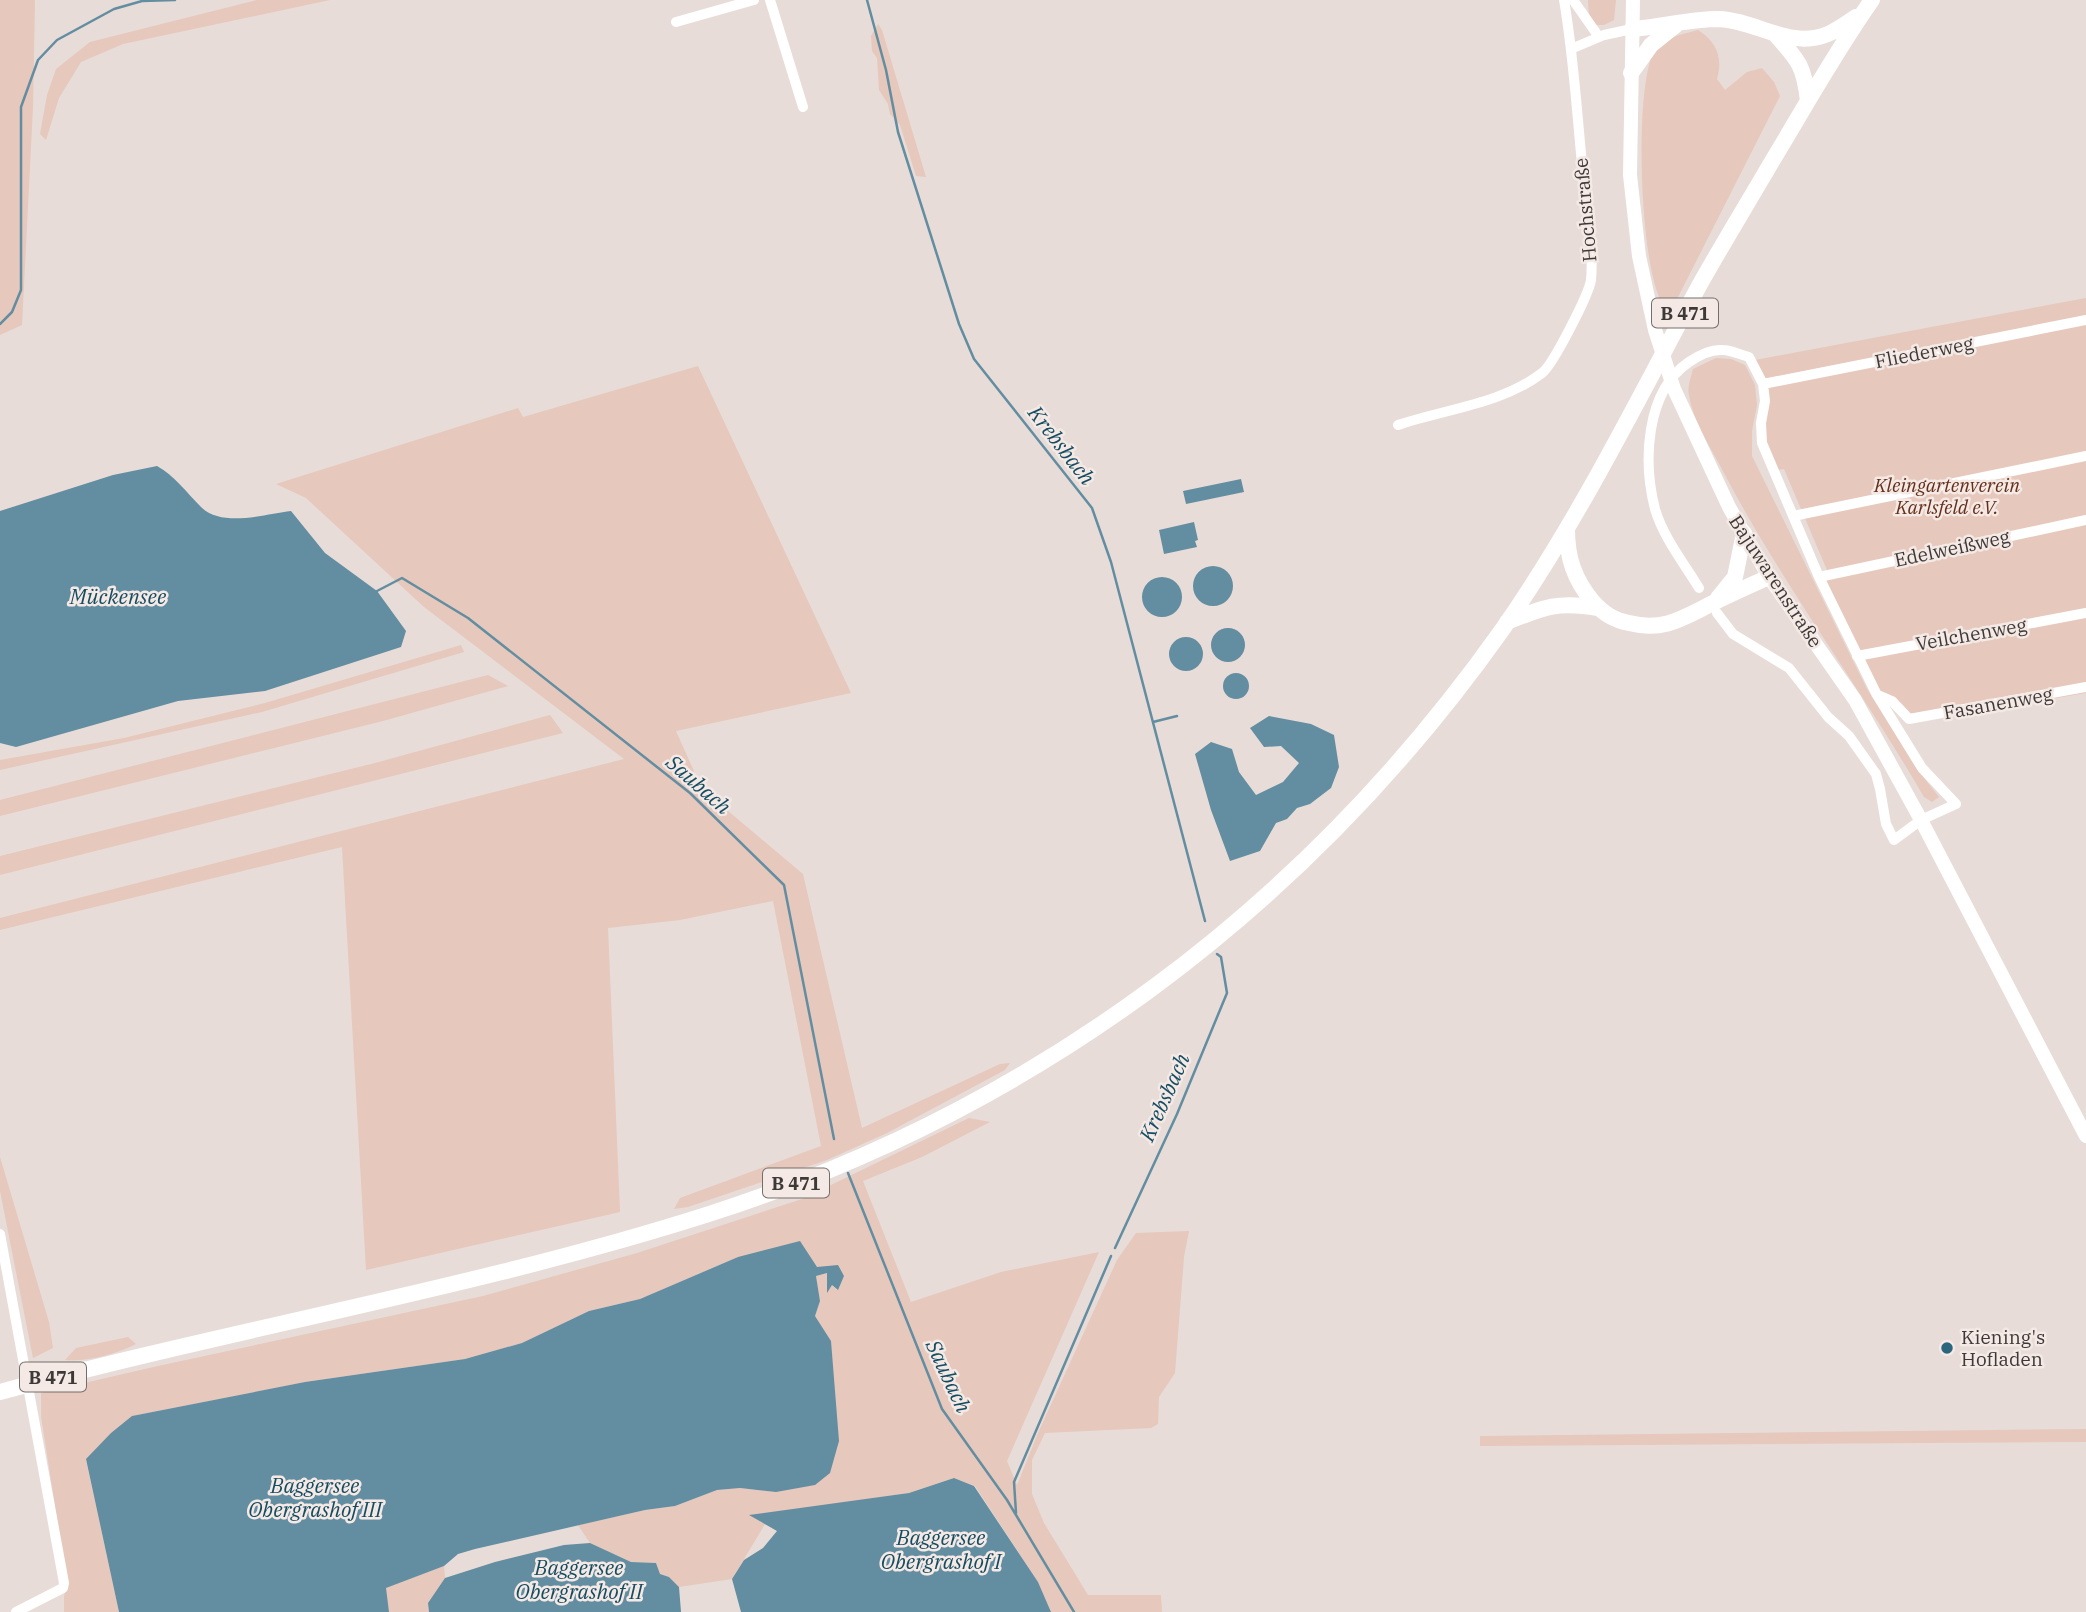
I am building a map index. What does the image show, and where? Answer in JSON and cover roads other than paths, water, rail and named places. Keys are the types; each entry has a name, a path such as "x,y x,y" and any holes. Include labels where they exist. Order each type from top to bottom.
{"highway":[{"path":"1632,29 1718,19 1797,39 1815,39 1831,33 1868,6"},
{"name":"B 471","path":"0,1392 159,1351 478,1277 712,1213 803,1181 896,1141 1036,1066 1121,1012 1210,944 1313,853 1381,783 1434,720 1507,622 1567,529 1703,280 1808,101 1868,6"},
{"path":"1631,73 1651,45 1676,25"},
{"path":"1775,34 1799,61 1808,101"},
{"path":"1567,529 1570,564 1584,591 1598,608 1614,620 1648,627 1679,621 1715,608 1769,577"},
{"path":"1715,608 1735,578 1744,533"},
{"path":"1507,622 1556,604 1598,608"}],"main road":[{"name":"Bajuwarenstraße","path":"1633,0 1630,175 1639,256 1655,330 1674,388 1729,507 1769,577 1855,700 1922,820 2086,1136"}],"street":[{"path":"676,22 754,0"},
{"path":"770,0 803,107"},
{"name":"Hochstraße","path":"1398,425 1503,395 1544,372 1575,319 1591,281 1571,49 1564,0"},
{"path":"1573,0 1599,37"},
{"path":"1571,49 1599,37 1632,29"},
{"name":"Fliederweg","path":"1763,383 2086,320"},
{"path":"1699,588 1667,536 1656,511 1649,479 1650,439 1657,405 1676,371 1701,354 1724,349 1749,357 1763,383"},
{"name":"Bajuwarenstraße","path":"1763,383 1765,401 1761,423 1762,443 1819,577 1877,695 1922,768 1956,804 1922,820"},
{"path":"1793,516 2086,456"},
{"name":"Edelweißweg","path":"1819,577 2086,520"},
{"path":"1715,608 1733,634 1789,668 1828,718 1849,736 1876,774 1886,824 1894,840 1922,820"},
{"name":"Veilchenweg","path":"1857,656 2086,613"},
{"name":"Fasanenweg","path":"1877,695 1892,701 1909,719 2086,687"},
{"path":"0,1234 63,1588 16,1612"}],"water":[{"name":"Mückensee","path":"157,466 175,479 201,507 220,517 244,518 291,511 325,553 377,591 406,631 401,647 265,691 178,701 16,747 0,743 0,511 113,475"},
{"path":"1241,479 1244,492 1186,504 1183,491"},
{"path":"1194,522 1197,547 1164,554 1159,530"},
{"path":"1213,566 1227,572 1233,586 1227,600 1213,606 1199,600 1193,586 1199,572"},
{"path":"1162,577 1176,583 1182,597 1176,611 1162,617 1148,611 1142,597 1148,583"},
{"path":"1228,628 1240,633 1245,645 1240,657 1228,662 1216,657 1211,645 1216,633"},
{"path":"1186,637 1198,642 1203,654 1198,666 1186,671 1174,666 1169,654 1174,642"},
{"path":"1236,673 1245,677 1249,686 1245,695 1236,699 1227,695 1223,686 1227,677"},
{"path":"1269,716 1311,724 1334,735 1339,767 1331,788 1310,804 1297,808 1287,819 1276,823 1260,851 1230,861 1211,810 1195,754 1211,742 1232,749 1239,772 1256,795 1283,782 1299,763 1281,746 1264,747 1250,728"},
{"name":"Baggersee Obergrashof III","path":"800,1241 817,1267 838,1265 844,1276 838,1290 832,1285 827,1293 827,1273 816,1276 820,1301 815,1316 831,1341 839,1441 830,1473 815,1485 776,1492 740,1488 717,1490 675,1506 645,1510 458,1554 444,1566 386,1588 389,1612 119,1612 86,1459 132,1416 305,1382 465,1359 522,1343 589,1311 640,1299 738,1257"},
{"name":"Baggersee Obergrashof I","path":"954,1478 974,1486 1038,1582 1051,1612 741,1612 732,1579 744,1560 763,1548 777,1531 749,1515 909,1493"},
{"name":"Baggersee Obergrashof II","path":"590,1543 631,1562 656,1563 660,1574 669,1577 679,1587 681,1612 429,1612 428,1603 445,1578 564,1545"}],"waterway":[{"path":"0,324 12,312 21,290 21,107 38,60 57,40 114,9 142,1 175,0"},
{"name":"Krebsbach","path":"867,0 886,70 898,132 959,324 974,359 1092,508 1111,562 1205,921"},
{"name":"Saubach","path":"377,591 402,578 468,618 690,793 784,885 834,1139"},
{"path":"1153,722 1177,716"},
{"name":"Krebsbach","path":"1115,1248 1177,1114 1227,993 1221,957 1217,954"},
{"name":"Saubach","path":"848,1173 942,1409 1007,1500 1074,1612"},
{"name":"Krebsbach","path":"1016,1513 1014,1482 1111,1256"}],"place":[{"name":"Kiening's Hofladen","path":"1947,1348"}],"park label":[{"name":"Kleingartenverein Karlsfeld e.V.","path":"1947,496"}]}
